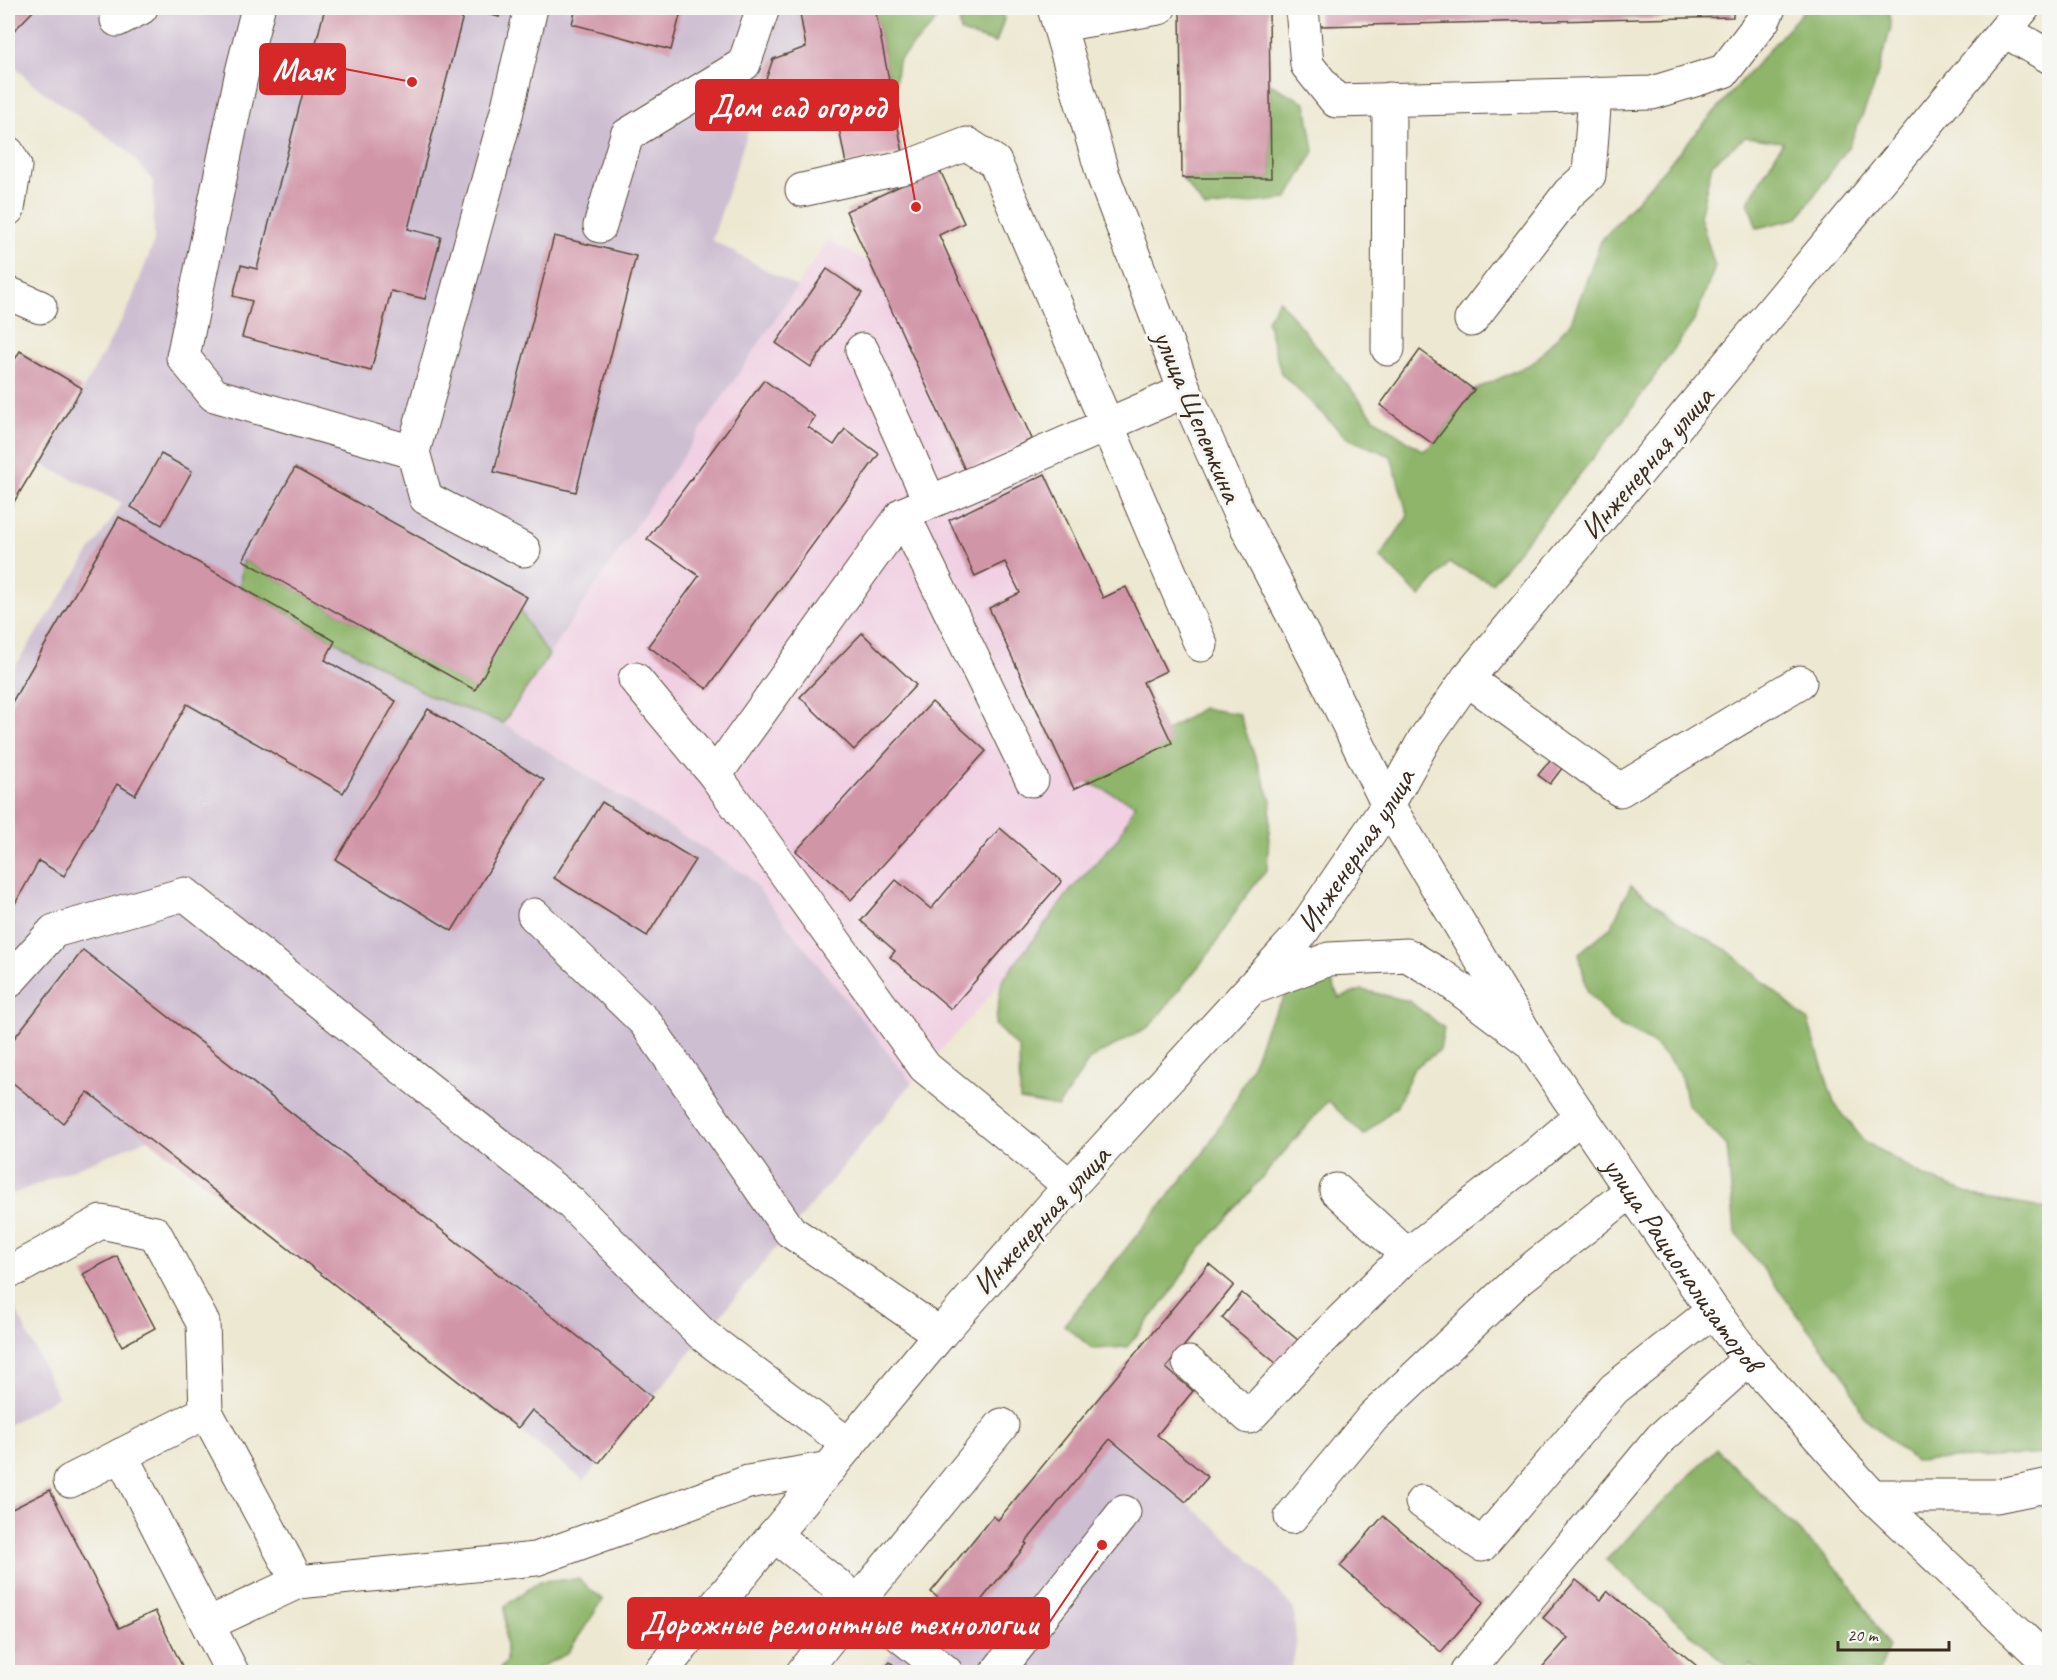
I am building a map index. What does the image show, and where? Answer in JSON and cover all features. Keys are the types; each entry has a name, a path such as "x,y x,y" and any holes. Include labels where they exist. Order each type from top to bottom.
{"street":[{"path":"258,8 242,72 183,357 214,395 413,452"},
{"path":"524,550 426,498 413,452 506,115 531,8"},
{"path":"600,226 627,135 744,64 763,8"},
{"path":"1057,16 1159,8"},
{"path":"1302,8 1307,65 1336,101 1652,93 1724,71 1764,19 1769,8"},
{"name":"улица Щепеткина","path":"1057,16 1103,175 1185,391 1237,508 1388,805"},
{"path":"2014,19 2049,57"},
{"name":"Инженерная улица","path":"661,1672 940,1334 1070,1186 1300,936 1388,805 1424,740 1467,680 2014,19"},
{"path":"1471,320 1569,193 1589,175 1595,94"},
{"path":"1388,349 1389,99"},
{"path":"802,190 907,167 967,144 995,162 1201,645"},
{"path":"8,153 15,166 8,209"},
{"path":"8,293 40,308"},
{"path":"862,350 917,508 1032,780"},
{"path":"715,775 917,508 1185,391"},
{"path":"635,680 715,775 925,1067 1070,1186"},
{"path":"1467,680 1620,790 1800,682"},
{"name":"улица Рационализаторов","path":"1388,805 1531,1043 1713,1311 1749,1359 1872,1496 2049,1664"},
{"path":"8,982 54,931 185,894 570,1203 703,1335 839,1456"},
{"path":"534,915 645,1022 790,1231 940,1334"},
{"path":"1254,988 1329,959 1407,955 1445,978 1531,1043"},
{"path":"1189,1363 1249,1417 1312,1349 1407,1255 1537,1154 1581,1116"},
{"path":"1336,1190 1407,1255"},
{"path":"1291,1517 1373,1417 1520,1279 1632,1191"},
{"path":"16,1269 101,1222 154,1233 203,1323 206,1412 297,1582"},
{"path":"1422,1502 1482,1545 1614,1389 1713,1311"},
{"path":"1467,1672 1661,1438 1749,1359"},
{"path":"70,1481 206,1412"},
{"path":"803,1672 1002,1425"},
{"path":"122,1455 232,1672"},
{"path":"208,1624 297,1582 536,1559 748,1482 839,1456"},
{"path":"1872,1496 1996,1496 2049,1485"},
{"path":"997,1672 1125,1512"},
{"path":"774,1535 946,1672"}],"shaded area":[{"path":"8,8 799,8 806,47 772,59 712,240 797,287 503,723 748,876 912,1083 584,1481 148,1139 8,1196 8,677 122,503 41,464 129,307 154,242 153,181 126,149 32,84 8,59"},
{"path":"913,180 1032,439 1045,474 1172,743 1182,780 912,1083 748,876 503,723 828,240 869,262 846,211"},
{"path":"8,1293 58,1397 8,1425"},
{"path":"1083,1417 1210,1522 1259,1569 1294,1609 1296,1645 1291,1672 876,1672 936,1596 931,1592 993,1516 998,1520"}],"green space":[{"path":"875,8 944,8 931,27 898,61 893,102"},
{"path":"957,8 1001,8 1004,19 996,43 961,32"},
{"path":"1806,8 1888,8 1891,27 1873,90 1849,146 1798,218 1757,228 1748,202 1783,142 1745,137 1712,164 1700,216 1715,267 1694,321 1622,422 1492,583 1449,563 1420,597 1380,557 1408,516 1391,456 1347,438 1281,373 1267,320 1279,300 1374,418 1423,451 1433,444 1474,390 1533,363 1571,322 1601,241"},
{"path":"1270,84 1306,103 1314,151 1287,199 1205,208 1182,178 1271,178"},
{"path":"243,560 474,689 520,609 533,633 549,655 503,723 430,696 240,586"},
{"path":"1202,708 1239,714 1271,800 1267,869 1240,904 1211,951 1150,1026 1090,1059 1058,1107 1020,1100 1019,1049 995,1025 1002,981 1070,891 1118,838 1135,804 1087,782"},
{"path":"1631,885 1685,927 1727,950 1808,1021 1834,1103 1864,1141 1923,1176 1982,1198 2049,1209 2049,1454 1914,1461 1863,1416 1850,1384 1735,1232 1727,1146 1687,1104 1680,1072 1652,1042 1612,1021 1587,991 1579,953 1611,927"},
{"path":"1330,977 1339,998 1362,990 1409,1001 1444,1028 1440,1050 1414,1068 1397,1106 1364,1135 1328,1101 1196,1254 1170,1294 1127,1347 1093,1349 1064,1325 1202,1155 1233,1105 1255,1058 1267,1025 1288,992 1309,981"},
{"path":"1716,1449 1847,1579 1889,1647 1879,1672 1761,1672 1750,1665 1741,1672 1735,1672 1606,1560"},
{"path":"578,1579 603,1600 567,1654 530,1672 497,1672 506,1662 505,1606 540,1581"}],"building":[{"path":"8,8 36,8 8,37"},
{"path":"325,8 465,8 408,229 441,237 425,299 391,291 371,371 242,337 252,301 233,296 241,265 257,269"},
{"path":"465,8 501,8 499,17"},
{"path":"576,8 682,8 671,50 572,24"},
{"path":"799,8 875,8 903,153 846,164 836,113 749,128 773,59 806,47"},
{"path":"1180,8 1269,8 1271,178 1182,178"},
{"path":"1318,8 1733,8 1733,17 1319,26"},
{"path":"939,168 964,223 939,235 1032,439 965,470 846,211"},
{"path":"554,236 636,256 576,492 494,472"},
{"path":"827,269 862,293 811,367 776,343"},
{"path":"1420,350 1474,390 1433,444 1380,405"},
{"path":"20,351 82,388 8,512 8,371"},
{"path":"764,380 815,417 808,427 834,445 845,429 879,454 707,689 648,646 699,576 647,539"},
{"path":"161,454 192,471 162,525 131,507"},
{"path":"295,468 527,597 475,690 243,560"},
{"path":"1045,474 1103,598 1126,587 1166,671 1143,682 1172,743 1074,789 989,608 1020,593 1005,562 975,576 949,520"},
{"path":"119,517 335,641 325,660 396,701 343,793 187,704 135,795 117,784 64,876 39,861 8,916 8,709"},
{"path":"862,633 916,685 854,750 800,697"},
{"path":"932,702 986,751 851,900 796,851"},
{"path":"428,709 544,780 452,931 336,860"},
{"path":"1555,754 1566,763 1550,784 1538,775"},
{"path":"602,802 695,860 647,936 554,878"},
{"path":"1000,828 1062,881 951,1009 890,957 895,951 861,921 896,880 931,909"},
{"path":"83,950 585,1342 652,1397 599,1463 532,1410 518,1428 88,1092 63,1123 8,1079 8,1046"},
{"path":"117,1256 155,1328 122,1346 83,1274"},
{"path":"1209,1264 1234,1285 1166,1368 1193,1391 1157,1435 1208,1477 1186,1502 1110,1439 965,1620 931,1592 993,1516 998,1520"},
{"path":"1242,1293 1299,1341 1278,1365 1222,1318"},
{"path":"50,1490 119,1628 155,1611 185,1672 128,1672 124,1666 111,1672 8,1672 8,1511"},
{"path":"1383,1516 1484,1602 1441,1652 1340,1566"},
{"path":"1576,1580 1601,1600 1608,1591 1704,1672 1538,1672 1568,1638 1543,1618"},
{"path":"890,1662 902,1672 881,1672"}],"place":[{"name":"Маяк","path":"412,82"},
{"name":"Дом сад огород","path":"916,207"},
{"name":"Дорожные ремонтные технологии","path":"1102,1545"}]}
